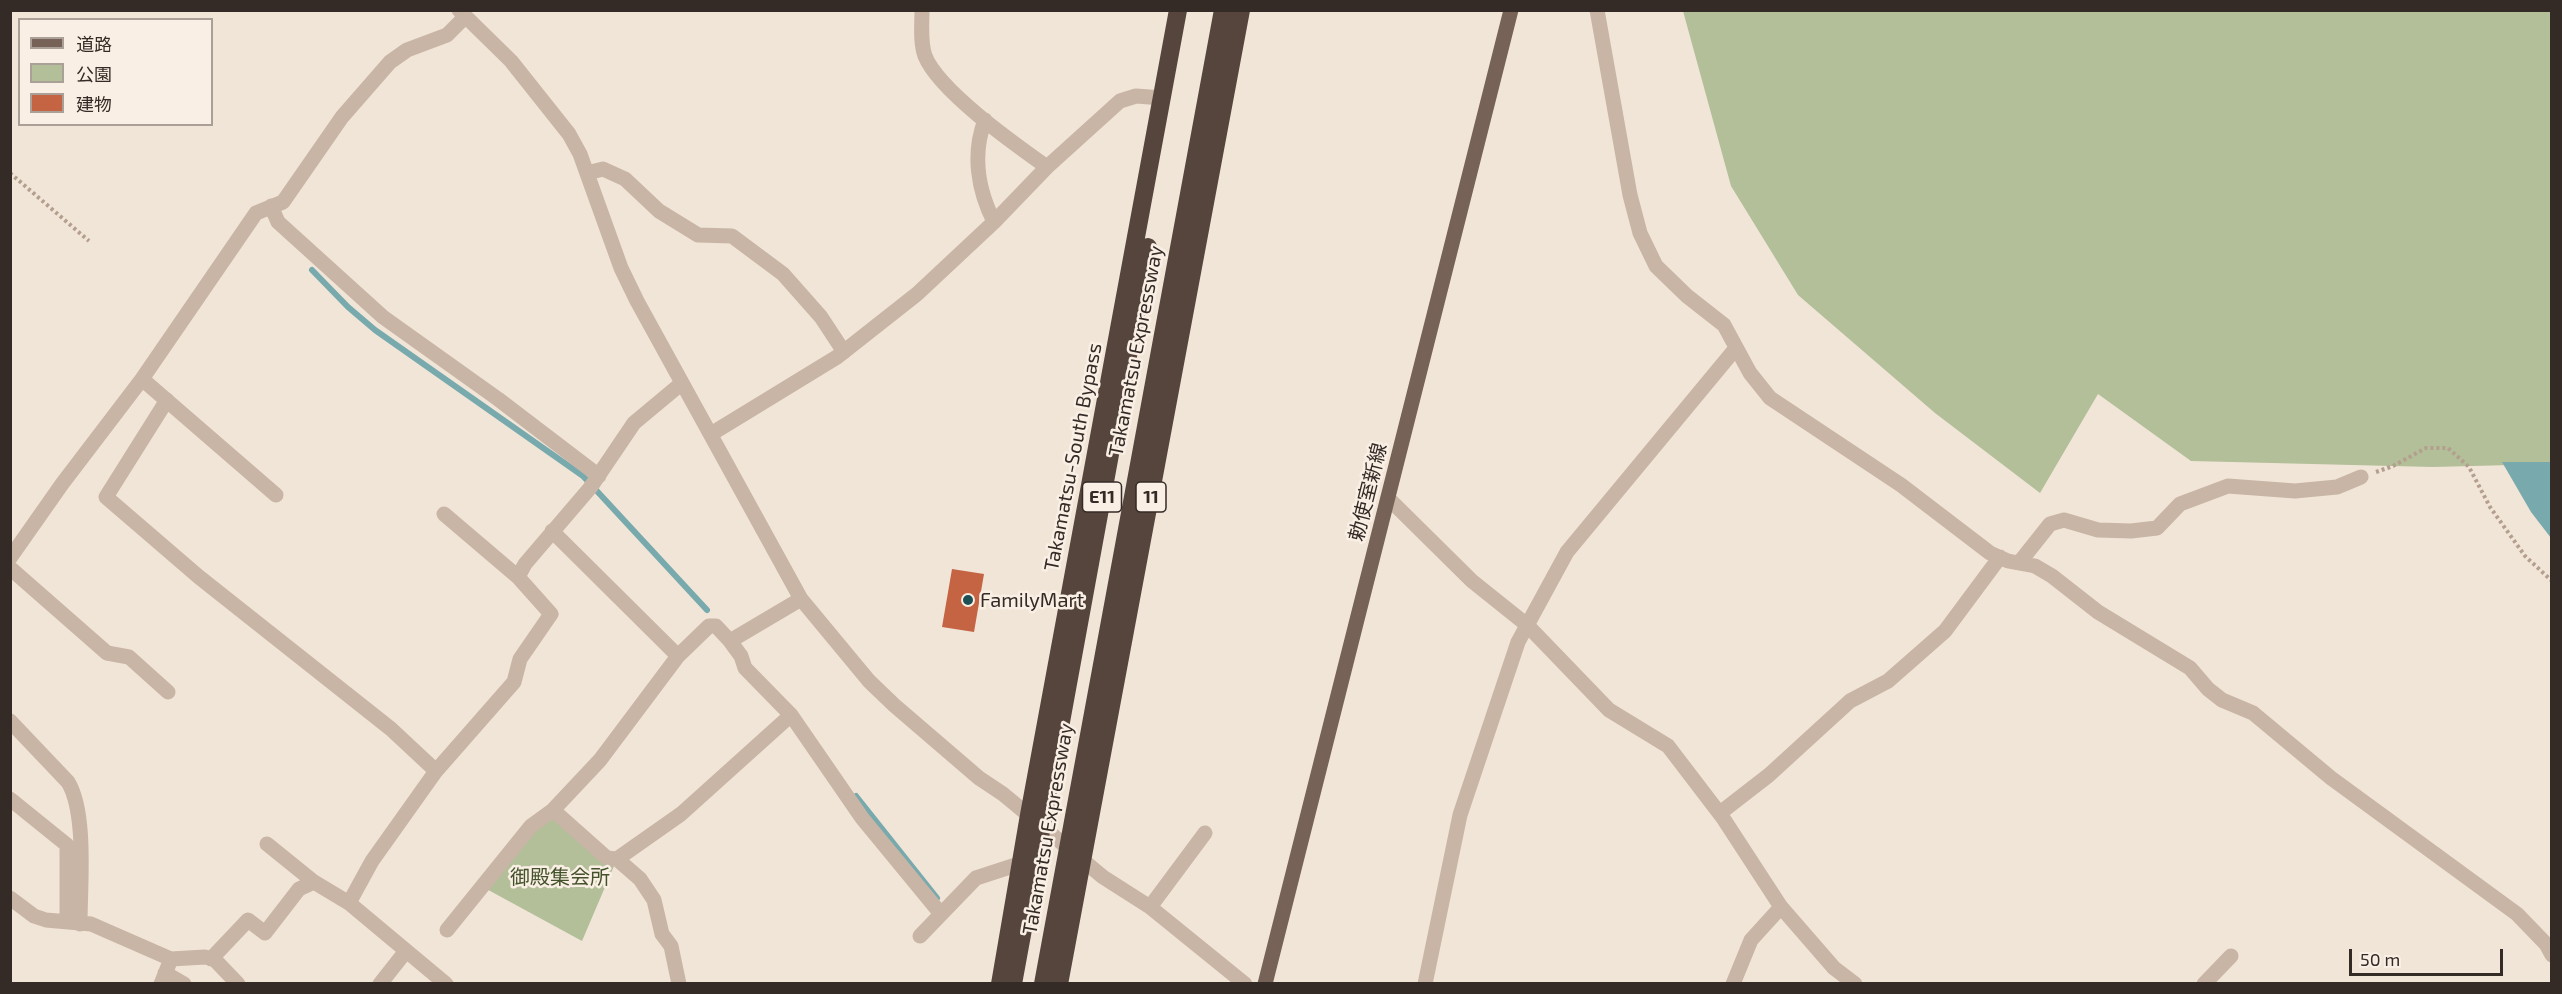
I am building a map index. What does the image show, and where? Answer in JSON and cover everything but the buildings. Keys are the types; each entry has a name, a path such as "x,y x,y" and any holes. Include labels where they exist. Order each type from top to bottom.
{"highway":[{"name":"Takamatsu-South Bypass","path":"1000,984 1029,815 1178,10"},
{"name":"Takamatsu Expressway","path":"1013,984 1191,10"},
{"name":"Takamatsu Expressway","path":"1043,984 1223,10"},
{"name":"11","path":"1059,984 1241,10"}],"main road":[{"name":"勅使室新線","path":"1265,984 1511,10"}],"street":[{"path":"922,10 923,44 931,66 985,120 1047,167"},
{"path":"1597,10 1630,195 1640,233 1656,266 1687,296 1724,325 1750,373 1770,398 1902,485 1990,553 2035,566 2052,576 2098,612 2190,668 2208,689 2222,700 2253,713 2266,722 2331,778 2517,914 2546,944 2552,955"},
{"path":"10,558 62,484 142,379 256,213 283,202 342,117 390,62 407,50 447,35 462,14 511,61 550,108 580,154 621,268 801,599 869,681 894,705 979,778 1029,815 1103,876 1150,907 1245,984"},
{"path":"711,434 844,352 916,294 994,222 1047,167 1120,101 1136,96 1163,98"},
{"path":"985,120 980,134 979,178 983,200 994,222"},
{"path":"587,173 603,169 625,179 659,211 698,235 732,236 783,274 821,317 844,352"},
{"path":"271,206 278,222 382,317 498,399 595,482"},
{"path":"1425,984 1460,815 1518,642 1567,552 1736,348"},
{"path":"142,379 276,495"},
{"path":"518,577 525,564 595,482 634,423 682,383"},
{"path":"167,400 106,497 199,577 391,729 436,771"},
{"path":"2019,563 2050,524 2064,520 2098,531 2157,528 2180,504 2228,486 2295,491 2337,487 2361,477"},
{"path":"1388,498 1472,581 1527,625 1609,710 1668,746 1719,813 1781,907 1834,968 1855,984"},
{"path":"349,903 372,861 436,771 514,682 520,659 551,614 518,577 444,514"},
{"path":"552,531 678,656"},
{"path":"1719,813 1769,775 1850,701 1888,681 1945,630 2000,557"},
{"path":"10,568 107,653 129,657 168,692"},
{"path":"730,641 801,599"},
{"path":"447,930 531,826 553,810 600,760 678,656 709,626 716,626 730,641 741,656 745,668 791,716 862,818 941,914"},
{"path":"612,859 681,814 791,716"},
{"path":"10,721 68,782 75,793 80,835 74,923"},
{"path":"10,799 67,845 74,923"},
{"path":"553,810 640,879 654,900 662,934 671,946 679,984"},
{"path":"1150,907 1205,833"},
{"path":"267,844 314,882 349,903 446,984"},
{"path":"920,936 976,878 1022,863"},
{"path":"166,972 211,959 248,920 265,933 299,889 314,882"},
{"path":"10,898 34,915 46,920 91,924 184,984"},
{"path":"1733,984 1751,940 1781,907"},
{"path":"380,984 406,951"},
{"path":"2204,984 2231,956"},
{"path":"211,959 219,962 237,984"}],"path":[{"path":"10,173 89,241"},
{"path":"2361,477 2393,466 2426,448 2448,448 2469,467 2490,507 2525,556 2552,581"}],"green space":[{"path":"1683,11 2551,11 2551,464 2433,467 2191,461 2098,394 2040,493 1935,413 1798,295 1731,186"},
{"name":"御殿集会所","path":"553,810 617,859 582,941 481,886"}],"water":[{"path":"2502,462 2551,462 2551,538 2531,512"}],"waterway":[{"path":"312,270 348,307 375,330 583,476 707,610"},
{"path":"856,796 937,898"}],"place":[{"name":"FamilyMart","path":"968,600"}]}
